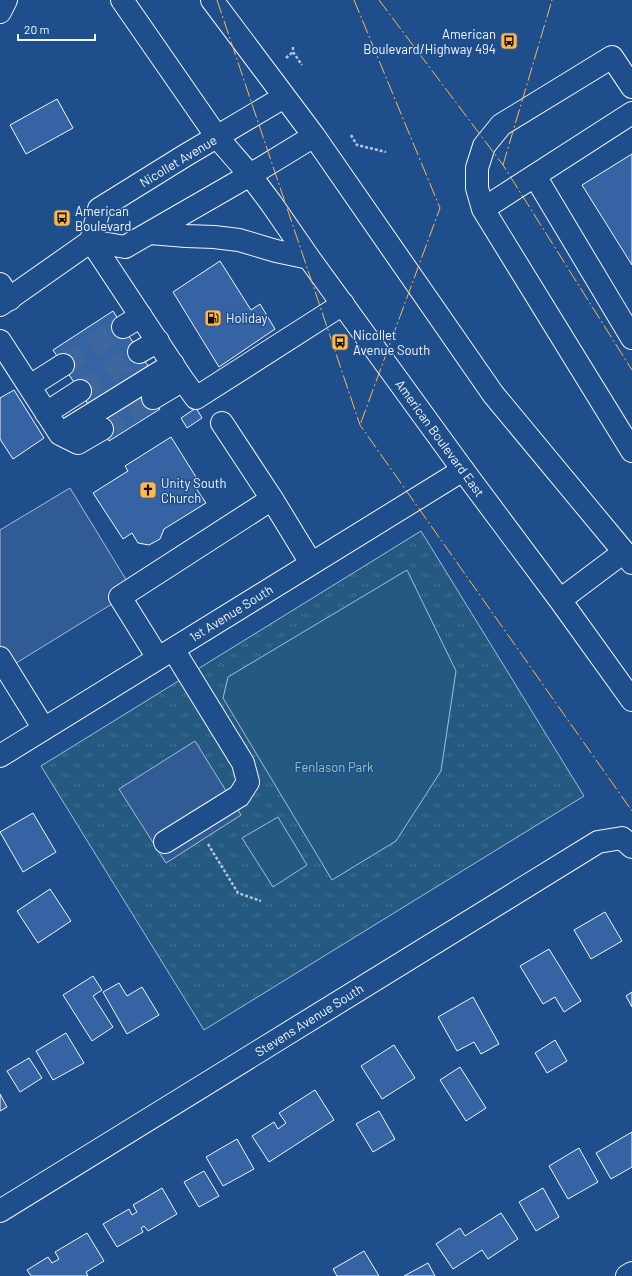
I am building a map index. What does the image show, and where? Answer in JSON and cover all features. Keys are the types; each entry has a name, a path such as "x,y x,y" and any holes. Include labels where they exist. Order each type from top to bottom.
{"main road":[{"path":"0,12 6,0"},
{"name":"American Boulevard East","path":"122,0 217,138 250,175 462,470 560,600 632,700"},
{"path":"212,0 314,136 492,394 629,553 560,600"},
{"path":"632,87 612,57 501,125 484,146 477,168 478,188 484,209 632,451"},
{"name":"Nicollet Avenue","path":"91,241 99,209 284,97"},
{"path":"484,209 632,113"},
{"path":"3,296 91,241 125,247 250,175 314,136"},
{"path":"535,176 632,338"},
{"path":"150,233 186,236 214,236 240,240 276,251 309,258"},
{"path":"91,241 132,321 158,341 196,398 343,304"},
{"path":"0,340 7,366 30,386 60,434 78,443 102,429"},
{"path":"139,352 158,341"},
{"path":"30,386 63,365"},
{"path":"153,398 178,372"},
{"path":"60,434 178,372"},
{"path":"46,413 80,391"},
{"path":"222,423 272,499 311,563"},
{"name":"1st Avenue South","path":"0,756 462,470"},
{"path":"165,842 239,796 248,782 243,763 165,654 120,597 272,499"},
{"path":"0,658 44,729"},
{"name":"Stevens Avenue South","path":"0,1211 598,842 627,842"},
{"path":"627,1276 632,1273"}],"path":[{"path":"293,47 293,52 302,65"},
{"path":"282,61 293,52"},
{"path":"351,135 358,145 386,152"},
{"path":"204,839 238,894 261,901"}],"green space":[{"name":"Fenlason Park","path":"421,531 584,796 204,1030 41,766"},
{"path":"407,570 456,671 441,771 396,841 332,880 223,698 228,677"},
{"path":"278,817 307,865 273,887 242,838"}],"shaded area":[{"path":"70,488 133,591 0,673 0,530"},
{"path":"195,741 241,815 166,863 119,789"}],"building":[{"path":"57,99 73,128 26,154 10,125"},
{"path":"632,154 632,265 582,185"},
{"path":"220,261 251,310 260,304 275,329 219,367 173,292"},
{"path":"113,311 148,366 88,404 53,350"},
{"path":"146,387 160,409 109,441 96,418"},
{"path":"14,390 44,438 13,459 0,439 0,398"},
{"path":"196,408 202,418 187,428 181,418"},
{"name":"Unity South Church","path":"171,437 201,485 196,488 206,503 164,529 160,539 149,545 138,543 132,533 123,539 93,493 128,471 125,466"},
{"path":"33,813 56,852 23,872 0,832"},
{"path":"50,889 71,921 38,943 17,911"},
{"path":"605,912 622,941 591,959 574,930"},
{"path":"549,949 581,1001 564,1012 555,997 543,1004 520,966"},
{"path":"93,976 102,990 93,996 113,1027 92,1041 63,995"},
{"path":"119,983 127,996 142,987 159,1015 127,1034 103,992"},
{"path":"632,992 632,1007 626,996"},
{"path":"473,997 499,1044 481,1054 474,1042 457,1051 438,1017"},
{"path":"66,1033 84,1063 53,1080 36,1051"},
{"path":"555,1040 567,1061 547,1073 535,1053"},
{"path":"394,1045 415,1078 382,1099 361,1066"},
{"path":"29,1058 42,1078 20,1092 7,1071"},
{"path":"460,1067 486,1108 466,1121 440,1080"},
{"path":"315,1090 334,1120 269,1162 252,1136 274,1122 278,1129 286,1123 279,1113"},
{"path":"0,1094 7,1107 0,1111"},
{"path":"379,1111 395,1139 373,1152 356,1124"},
{"path":"632,1132 632,1167 611,1179 596,1153"},
{"path":"237,1139 254,1169 223,1186 206,1157"},
{"path":"579,1148 598,1182 568,1199 549,1166"},
{"path":"204,1171 219,1196 199,1207 184,1182"},
{"path":"162,1188 177,1214 148,1231 144,1226 141,1228 143,1232 117,1247 103,1224 129,1209 132,1215 137,1212 133,1205"},
{"path":"543,1188 559,1217 536,1231 519,1202"},
{"path":"501,1213 518,1239 488,1259 482,1250 453,1269 436,1244 460,1228 465,1236"},
{"path":"87,1233 104,1261 86,1272 88,1276 31,1276 27,1270 48,1257 52,1263 59,1259 55,1252"},
{"path":"364,1251 379,1276 337,1276 333,1269"},
{"path":"428,1263 435,1276 404,1276"}],"tunnel":[{"path":"63,365 123,327"},
{"path":"80,391 139,352"},
{"path":"102,429 153,398"}],"power":[{"path":"217,0 360,425 632,811"},
{"path":"354,0 440,208 360,425"},
{"path":"379,0 503,165 632,370"},
{"path":"503,165 552,0"}],"place":[{"name":"American Boulevard/Highway 494","path":"509,41"},
{"name":"American Boulevard","path":"62,218"},
{"name":"Holiday","path":"213,318"},
{"name":"Nicollet Avenue South","path":"340,342"},
{"name":"Unity South Church","path":"148,490"}]}
